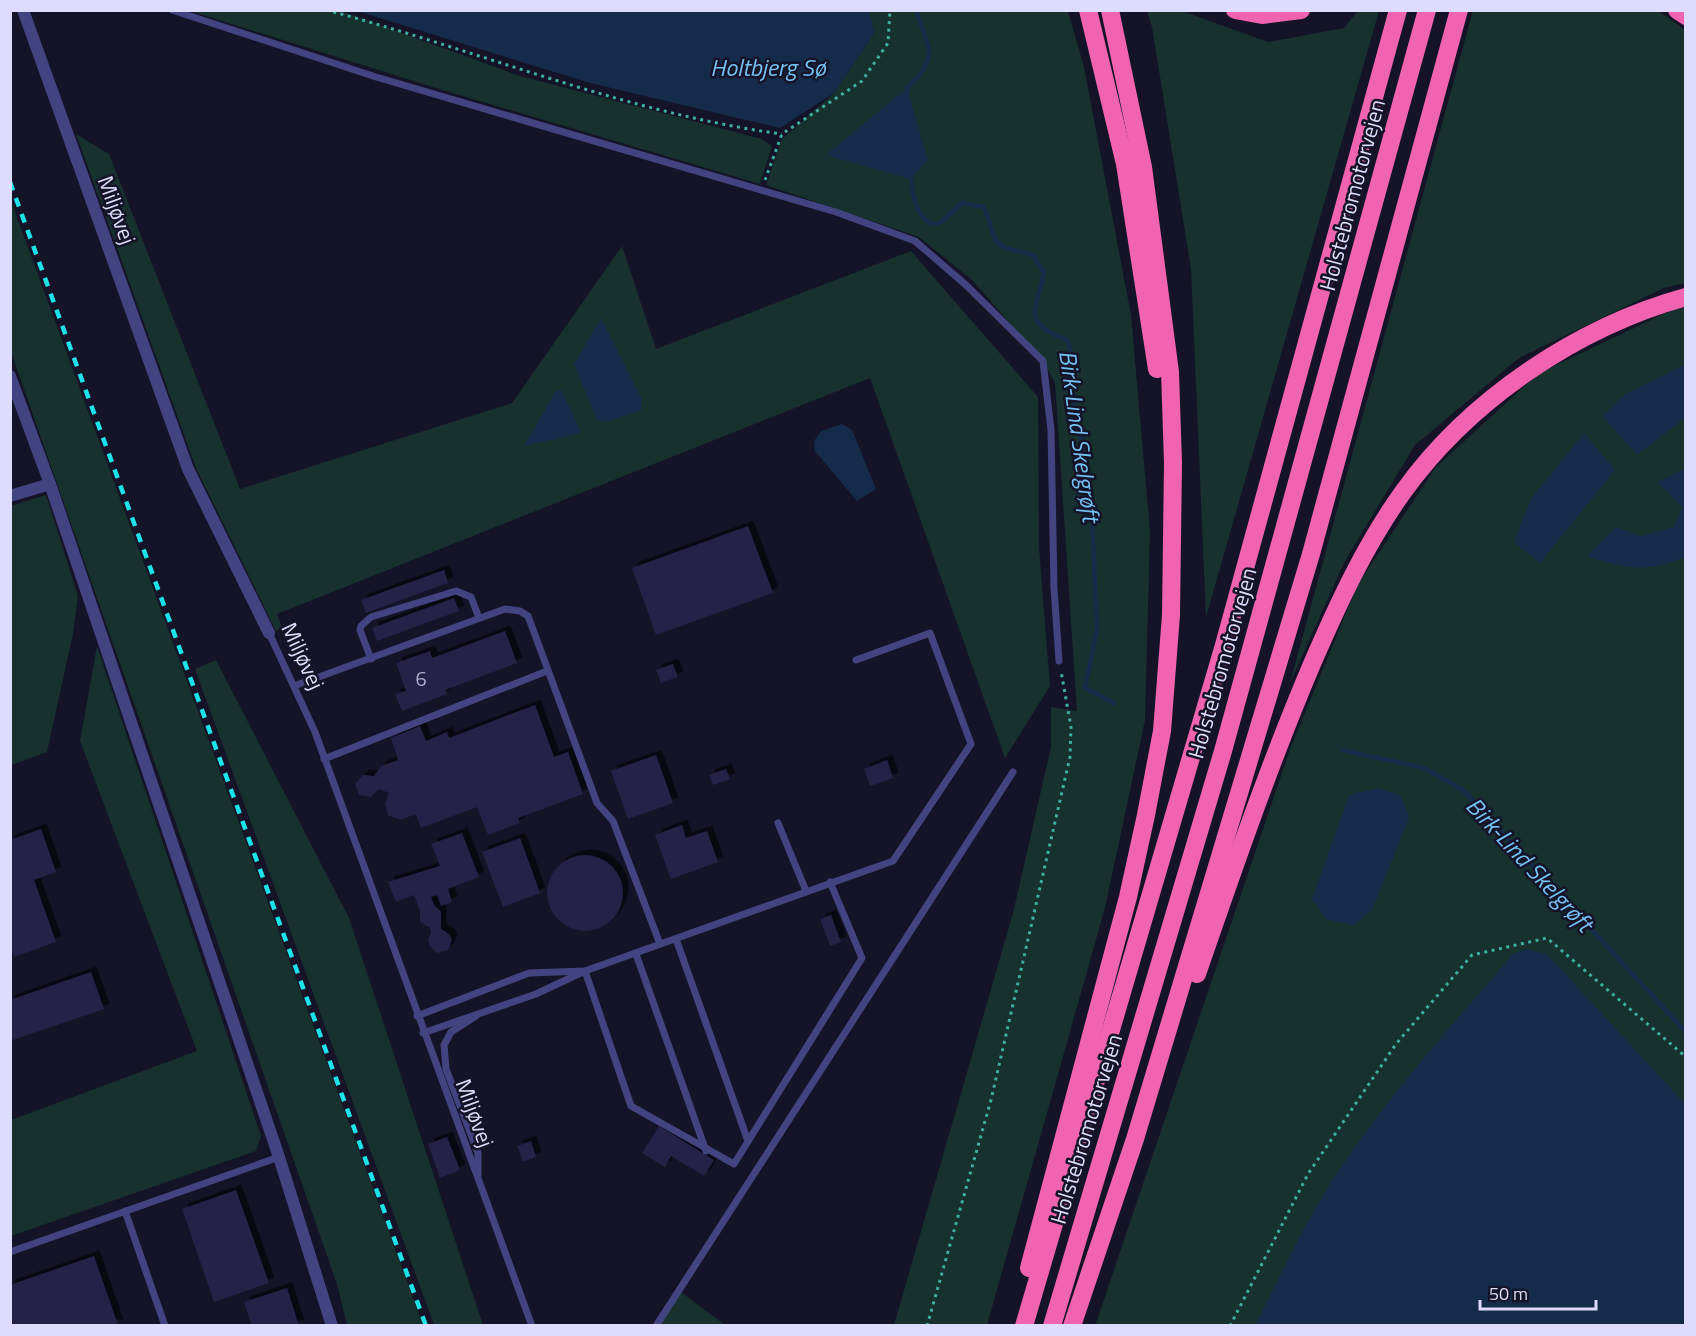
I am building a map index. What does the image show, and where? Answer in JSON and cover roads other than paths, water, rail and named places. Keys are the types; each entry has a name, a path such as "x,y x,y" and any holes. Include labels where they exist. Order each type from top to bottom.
{"highway":[{"path":"1088,10 1125,164 1158,377 1170,517"},
{"path":"1013,1326 1125,909 1162,731 1171,615 1170,517 1173,463 1170,372 1143,167 1110,10"},
{"path":"1235,10 1262,15 1301,10"},
{"name":"Holstebromotorvejen","path":"1024,1326 1221,656 1398,10"},
{"name":"Holstebromotorvejen","path":"1052,1326 1226,739 1427,10"},
{"path":"1072,1326 1135,1139 1311,554 1458,10"},
{"path":"1677,10 1686,16"},
{"path":"1135,1139 1180,1022 1287,723 1346,585 1382,524 1428,462 1478,411 1536,367 1597,330 1686,297"}],"street":[{"name":"Miljøvej","path":"23,10 188,469 269,633"},
{"path":"10,376 50,484 279,1157 332,1326"},
{"path":"10,496 50,484"}],"lane":[{"path":"172,10 376,77 836,212 915,241 966,285 1043,361 1051,430 1053,577 1059,661"},
{"path":"371,659 360,630 361,626 371,617 456,591 471,597 479,618"},
{"path":"294,686 505,609 520,611 528,616 597,803 613,821 660,944"},
{"name":"Miljøvej","path":"269,633 324,759 532,1326"},
{"path":"423,1033 536,994 585,971 893,861 971,744 930,633 856,660"},
{"path":"324,759 547,671"},
{"path":"656,1326 1013,772"},
{"path":"778,823 806,891"},
{"path":"585,971 631,1106 705,1151 734,1164 862,958 831,882"},
{"path":"676,939 748,1141"},
{"path":"636,954 705,1151"},
{"path":"417,1016 529,972 585,971"},
{"path":"477,1181 478,1153 446,1068 444,1045 451,1032 483,1011"},
{"path":"10,1251 279,1157"},
{"path":"125,1212 165,1326"}],"water":[{"name":"Holtbjerg Sø","path":"868,10 875,32 834,93 780,128 590,83 357,11"},
{"path":"907,88 928,160 911,179 826,155"},
{"path":"601,318 642,399 641,410 606,422 597,420 574,364"},
{"path":"1685,365 1685,418 1637,455 1602,416 1624,395"},
{"path":"556,391 562,391 581,433 524,446"},
{"path":"842,424 852,430 876,489 857,501 815,451 814,441 821,431"},
{"path":"1584,433 1615,470 1540,563 1514,542 1531,499"},
{"path":"1685,469 1685,557 1659,565 1636,567 1613,564 1587,556 1616,527 1640,536 1674,527 1682,508 1658,482"},
{"path":"1379,788 1401,796 1409,818 1372,910 1354,925 1327,920 1312,899 1349,795"},
{"path":"1527,949 1547,954 1685,1104 1685,1325 1255,1325 1310,1218 1367,1130 1428,1053 1513,954"}],"waterway":[{"name":"Birk-Lind Skelgrøft","path":"907,93 907,88 924,68 929,52 916,10"},
{"name":"Birk-Lind Skelgrøft","path":"911,173 915,202 925,220 931,224 940,223 962,203 984,207 996,241 1005,248 1033,255 1044,273 1035,314 1042,327 1066,339 1070,347 1069,376 1091,491 1097,629 1085,688 1114,703"},
{"name":"Birk-Lind Skelgrøft","path":"1342,750 1424,768 1463,790 1686,1032"}],"railway":[{"path":"10,182 426,1326"}]}
